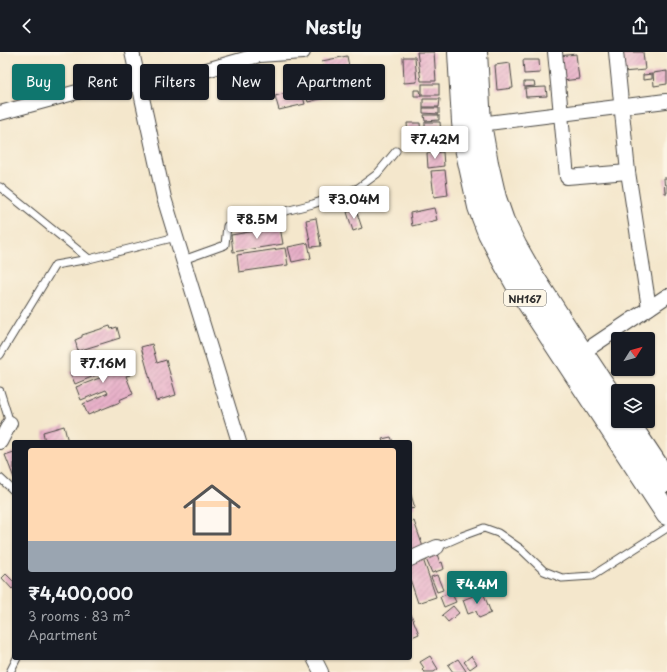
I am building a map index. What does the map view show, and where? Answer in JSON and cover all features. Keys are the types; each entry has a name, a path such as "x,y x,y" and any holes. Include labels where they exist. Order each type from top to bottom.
{"highway":[{"name":"NH167","path":"459,52 466,148 479,207 489,232 520,290 667,514"},
{"name":"NH167","path":"476,52 480,124 495,198 503,221 533,278 611,397"},
{"path":"632,428 667,480"}],"street":[{"path":"132,52 140,89"},
{"path":"209,69 259,55 303,52"},
{"path":"555,52 567,178 628,172"},
{"path":"616,52 628,172 649,308"},
{"path":"0,113 125,79 140,89"},
{"path":"142,100 164,198 238,440"},
{"path":"480,124 666,101"},
{"path":"582,353 667,296"},
{"path":"0,442 10,423"},
{"path":"412,557 437,547"},
{"path":"315,660 321,672"}],"lane":[{"path":"183,260 225,245 227,226 313,204 358,188 377,174 396,151"},
{"path":"0,187 89,259"},
{"path":"0,355 55,265 89,259 176,237"},
{"path":"0,392 10,423"},
{"path":"0,478 12,489"},
{"path":"437,547 484,528 498,533 510,541 544,571 562,578 592,576 667,528"},
{"path":"10,672 16,660"}],"building":[{"path":"417,52 434,52 436,81 421,81"},
{"path":"621,52 643,52 645,70 623,72"},
{"path":"576,54 579,79 562,81 559,56"},
{"path":"347,56 348,64 323,64 322,61"},
{"path":"403,57 415,57 417,82 404,83"},
{"path":"523,60 539,60 540,73 524,74"},
{"path":"510,63 513,88 497,90 495,65"},
{"path":"667,71 667,84 654,86 653,73"},
{"path":"652,74 652,79 643,80 643,75"},
{"path":"524,82 534,82 535,86 524,87"},
{"path":"422,84 439,84 439,95 422,95"},
{"path":"546,87 547,96 526,97 525,88"},
{"path":"414,90 420,90 421,96 414,96"},
{"path":"283,94 283,100 304,100 305,104 279,110 275,96"},
{"path":"423,99 440,99 439,107 423,107"},
{"path":"423,108 439,108 439,114 423,113"},
{"path":"424,115 439,115 439,120 425,121"},
{"path":"425,122 440,122 441,134 425,135"},
{"path":"407,123 420,123 421,135 408,136"},
{"path":"442,136 442,147 426,148 425,137"},
{"path":"443,152 444,166 428,168 427,153"},
{"path":"445,170 448,195 434,197 431,171"},
{"path":"664,178 667,178 667,193 665,193"},
{"path":"434,208 437,220 412,226 410,213"},
{"path":"356,210 362,228 353,231 347,212"},
{"path":"316,218 321,246 311,247 306,220"},
{"path":"280,227 283,244 233,252 231,235"},
{"path":"308,243 311,258 292,262 288,247"},
{"path":"285,248 288,265 239,272 237,255"},
{"path":"110,326 111,329 117,327 120,338 78,351 75,340 82,337 82,335"},
{"path":"152,344 157,363 166,360 176,395 156,401 141,347"},
{"path":"119,357 122,366 126,364 130,375 126,376 133,394 119,400 120,402 88,415 83,404 108,393 106,390 81,400 76,387 102,377 101,373 75,384 70,372 104,359 106,363"},
{"path":"64,426 68,440 45,440 43,432"},
{"path":"391,437 392,440 382,440"},
{"path":"12,453 12,473 5,455"},
{"path":"412,498 415,508 412,509"},
{"path":"414,521 424,550 412,554 412,522"},
{"path":"437,554 444,569 432,573 426,559"},
{"path":"423,559 436,597 418,603 412,585 412,562"},
{"path":"6,574 12,580 12,589 2,578"},
{"path":"437,575 443,590 437,592 431,577"},
{"path":"451,592 456,602 444,607 440,597"},
{"path":"483,592 491,613 479,618 476,611 468,614 463,600"},
{"path":"453,606 459,613 448,622 442,615"},
{"path":"412,617 419,634 412,637"},
{"path":"430,656 438,669 434,672 424,672 422,670 424,668 420,662"},
{"path":"471,656 477,664 470,669 464,662"},
{"path":"458,659 466,671 465,672 453,672 448,665"}]}
